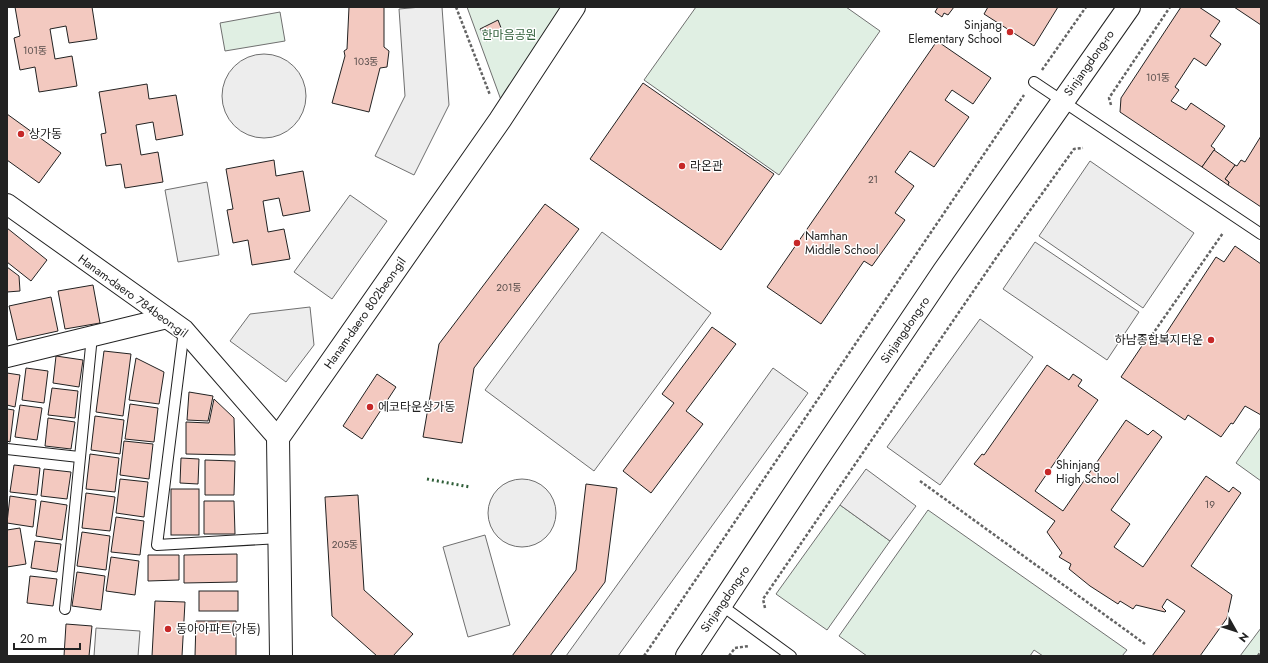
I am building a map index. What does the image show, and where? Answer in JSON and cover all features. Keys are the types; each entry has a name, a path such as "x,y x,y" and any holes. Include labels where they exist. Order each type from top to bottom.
{"main road":[{"name":"Hanam-daero 802beon-gil","path":"278,438 500,120 574,7"},
{"name":"Sinjangdong-ro","path":"686,656 814,464 1128,7"},
{"path":"278,438 281,656"}],"street":[{"name":"Hanam-daero 784beon-gil","path":"7,204 184,330 278,438"},
{"path":"7,357 167,318"}],"lane":[{"path":"1034,82 1261,234"},
{"path":"184,330 157,545 280,538"},
{"path":"65,609 92,336"},
{"path":"7,449 79,457"},
{"path":"721,605 791,656"}],"path":[{"path":"456,7 500,120"},
{"path":"644,656 1086,7"},
{"path":"1111,105 1109,98 1170,7"},
{"path":"765,608 763,599 996,258 1074,149 1083,148"},
{"path":"1152,335 1224,233"},
{"path":"920,481 1145,644"},
{"path":"730,656 734,648 740,647"},
{"path":"1258,656 1261,651"}],"green space":[{"name":"한마음공원","path":"467,7 562,7 501,100"},
{"path":"696,7 846,7 880,31 779,175 644,80"},
{"path":"280,12 285,41 225,51 220,23"},
{"path":"1261,427 1261,481 1236,463"},
{"path":"840,505 890,541 827,630 776,594"},
{"path":"928,510 1127,650 1122,656 1043,656 1034,650 1030,656 867,656 839,636"},
{"path":"1261,628 1261,656 1240,656"}],"shaded area":[{"path":"442,7 449,105 414,175 375,156 405,96 399,9"},
{"path":"256,54 272,54 288,61 299,72 306,88 306,104 303,112 294,126 288,131 272,138 256,138 240,131 229,120 222,104 222,88 229,72 240,61"},
{"path":"1090,161 1194,233 1143,308 1039,236"},
{"path":"207,182 219,255 178,262 165,190"},
{"path":"350,195 387,221 332,299 294,272"},
{"path":"602,232 711,313 594,471 485,390"},
{"path":"1035,242 1139,312 1107,360 1003,289"},
{"path":"310,307 314,345 286,382 230,341 250,314"},
{"path":"980,319 1033,357 940,485 887,447"},
{"path":"773,368 808,393 618,656 566,656"},
{"path":"866,469 916,506 890,541 840,505"},
{"path":"515,479 529,479 541,485 550,494 556,506 554,526 546,537 535,545 529,547 515,547 509,545 498,537 490,526 488,520 488,506 490,500 498,489 509,481"},
{"path":"485,535 510,625 468,637 443,547"},
{"path":"96,628 140,631 138,656 94,656"}],"building":[{"path":"15,7 92,7 97,39 69,43 66,26 50,29 55,59 72,56 77,86 39,92 35,67 20,70 14,38 20,36"},
{"path":"349,7 384,7 384,47 389,51 387,67 380,68 369,112 332,103 345,56 344,51 347,49"},
{"path":"938,7 954,7 948,15 944,13 942,17 935,12"},
{"path":"988,7 1058,7 1034,46 984,14"},
{"path":"1181,7 1199,7 1220,21 1210,36 1221,44 1206,66 1194,58 1175,87 1179,90 1171,101 1186,110 1191,103 1225,126 1211,146 1215,149 1202,167 1120,112 1121,98"},
{"path":"1234,7 1261,7 1261,25"},
{"path":"498,20 503,33 486,41 480,29"},
{"path":"937,41 991,78 973,104 952,90 945,100 969,117 934,167 910,151 895,172 914,186 895,213 905,220 872,266 864,261 821,324 767,287"},
{"name":"라온관","path":"643,83 774,174 721,250 590,159"},
{"path":"147,84 149,99 176,95 183,135 156,140 153,122 136,125 141,155 158,152 163,182 125,188 121,164 106,166 101,134 106,133 99,92"},
{"name":"상가동","path":"7,114 61,153 39,183 7,160"},
{"path":"1261,136 1261,207 1228,185 1229,182 1225,179 1235,165 1237,166 1241,160 1245,162"},
{"path":"1214,150 1235,165 1225,179 1229,182 1228,185 1202,167"},
{"path":"274,160 276,176 303,171 310,211 283,216 279,198 263,201 268,232 284,229 290,259 252,265 248,240 233,243 227,210 233,209 226,169"},
{"path":"545,204 579,229 474,368 462,443 423,437 439,344"},
{"path":"7,228 47,260 31,281 7,262"},
{"name":"하남종합복지타운","path":"1235,246 1261,264 1261,415 1245,406 1233,424 1231,423 1221,437 1188,415 1185,420 1121,377 1148,337 1159,344 1216,257 1224,262"},
{"path":"7,267 19,276 20,291 7,292"},
{"path":"93,285 100,323 65,329 58,291"},
{"path":"51,297 58,331 17,340 9,306"},
{"path":"712,327 736,344 686,411 703,424 651,493 623,471 674,403 662,394"},
{"path":"104,351 131,354 123,416 96,412"},
{"path":"56,356 83,360 79,387 53,383"},
{"path":"136,358 164,372 159,404 129,400"},
{"path":"1047,365 1069,380 1073,374 1082,380 1078,386 1098,400 1035,491 1063,511 1126,420 1148,435 1153,430 1162,437 1111,510 1130,524 1114,547 1143,567 1206,476 1229,492 1233,487 1241,493 1191,566 1232,595 1227,618 1200,656 1152,656 1185,611 1167,599 1162,607 1166,611 1165,612 1136,605 1133,609 1120,601 1118,604 1090,586 1069,569 1071,564 1059,557 1062,553 1047,532 1055,521 974,464 982,454 984,455"},
{"path":"26,368 48,371 44,403 22,400"},
{"path":"7,373 20,375 15,407 7,405"},
{"name":"에코타운상가동","path":"377,374 396,387 362,439 343,426"},
{"path":"52,388 78,391 75,418 48,415"},
{"path":"189,392 213,396 208,421 187,420"},
{"path":"214,399 234,418 235,455 186,454 186,422 209,423"},
{"path":"130,404 158,408 154,442 125,439"},
{"path":"20,405 42,408 37,440 15,437"},
{"path":"7,409 14,410 10,442 7,441"},
{"path":"95,416 124,420 120,454 91,450"},
{"path":"48,418 75,422 71,449 45,446"},
{"path":"124,441 153,444 149,479 120,475"},
{"path":"90,454 119,458 115,492 86,489"},
{"path":"181,458 199,459 198,484 180,483"},
{"path":"205,460 235,461 234,495 205,495"},
{"path":"14,465 40,468 37,495 10,492"},
{"path":"44,469 71,472 67,499 41,496"},
{"path":"120,479 148,482 144,517 116,513"},
{"path":"586,484 617,488 605,582 550,656 512,656 576,570"},
{"path":"171,489 199,489 199,535 171,535"},
{"path":"86,493 115,497 110,531 82,528"},
{"path":"358,495 364,590 413,634 393,656 377,656 332,616 325,497"},
{"path":"10,496 36,500 33,527 7,523"},
{"path":"41,501 67,505 62,540 36,536"},
{"path":"204,501 234,501 235,534 204,534"},
{"path":"116,517 144,521 140,555 111,552"},
{"path":"20,528 26,564 7,567 7,530"},
{"path":"82,532 110,536 106,570 77,566"},
{"path":"35,541 61,544 57,572 31,568"},
{"path":"237,554 237,582 184,583 184,555"},
{"path":"148,555 179,555 179,580 148,581"},
{"path":"111,557 139,561 135,595 106,591"},
{"path":"77,572 105,576 101,610 72,606"},
{"path":"30,576 57,579 53,606 27,603"},
{"path":"199,591 238,591 238,611 199,611"},
{"name":"동아아파트(가동)","path":"155,601 185,602 182,656 152,656"},
{"path":"196,621 236,621 236,656 195,656"},
{"path":"66,624 92,626 89,656 64,656"}],"hedge":[{"path":"427,479 470,487"}],"place":[{"name":"Sinjang Elementary School","path":"1010,32"},
{"name":"상가동","path":"21,134"},
{"name":"라온관","path":"682,166"},
{"name":"Namhan Middle School","path":"797,243"},
{"name":"하남종합복지타운","path":"1211,340"},
{"name":"에코타운상가동","path":"370,407"},
{"name":"Shinjang High School","path":"1048,472"},
{"name":"동아아파트(가동)","path":"168,629"}]}
